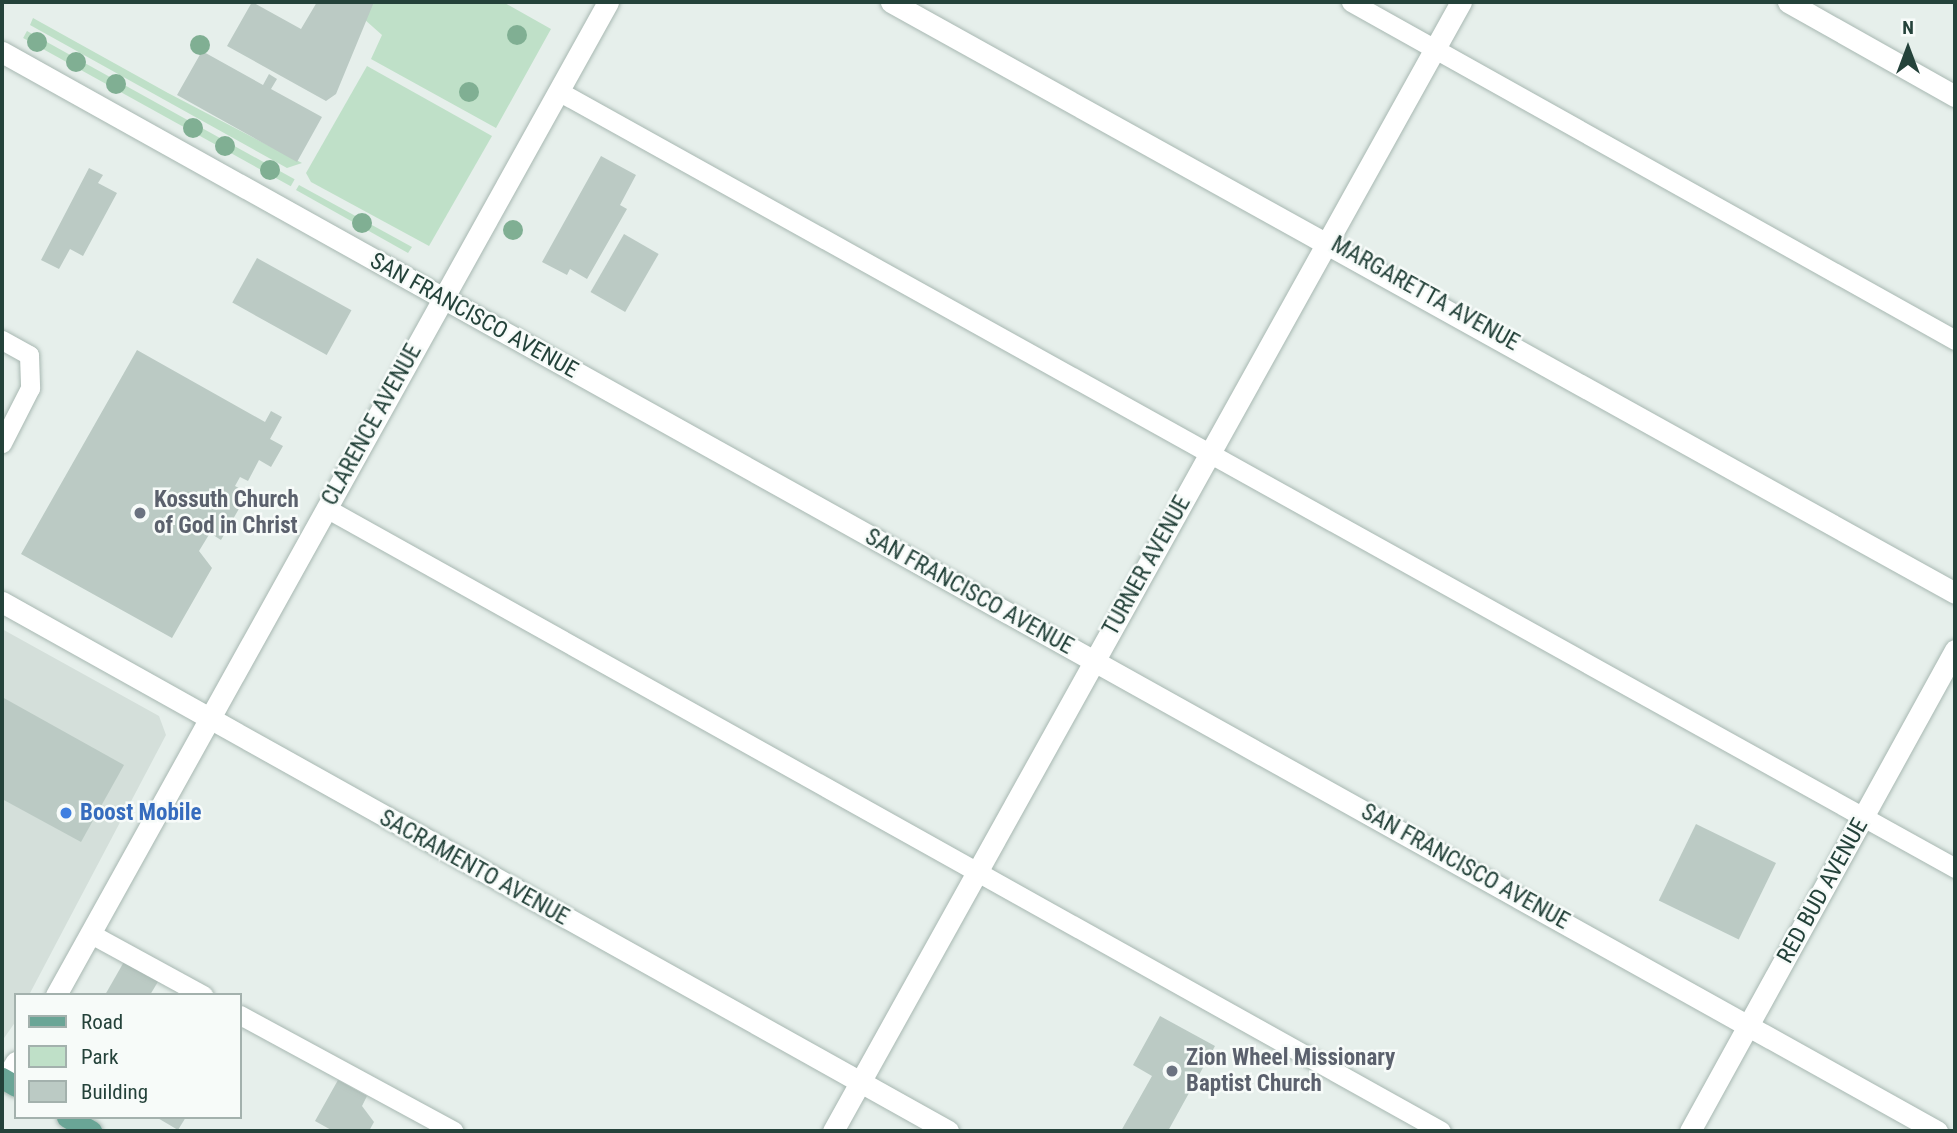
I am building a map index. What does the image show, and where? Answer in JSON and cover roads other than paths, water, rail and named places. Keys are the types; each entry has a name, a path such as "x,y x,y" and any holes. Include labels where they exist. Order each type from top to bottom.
{"main road":[{"path":"70,1119 90,1131"}],"street":[{"name":"CLARENCE AVENUE","path":"57,993 207,719 608,2"},
{"name":"MARGARETTA AVENUE","path":"891,2 1329,239 1955,593"},
{"name":"TURNER AVENUE","path":"833,1131 1461,2"},
{"path":"1788,2 1955,96"},
{"name":"SAN FRANCISCO AVENUE","path":"2,52 1937,1131"},
{"name":"SACRAMENTO AVENUE","path":"2,602 948,1131"},
{"name":"RED BUD AVENUE","path":"1690,1131 1955,650"}],"lane":[{"path":"1351,2 1955,340"},
{"path":"558,92 1955,867"},
{"path":"2,340 29,355 30,388 2,443"},
{"path":"326,508 976,874 1441,1131"},
{"path":"91,934 199,993"},
{"path":"242,1016 454,1131"}],"place":[{"name":"Kossuth Church of God in Christ","path":"140,513"},
{"name":"Boost Mobile","path":"66,813"},
{"name":"Zion Wheel Missionary Baptist Church","path":"1172,1071"}]}
